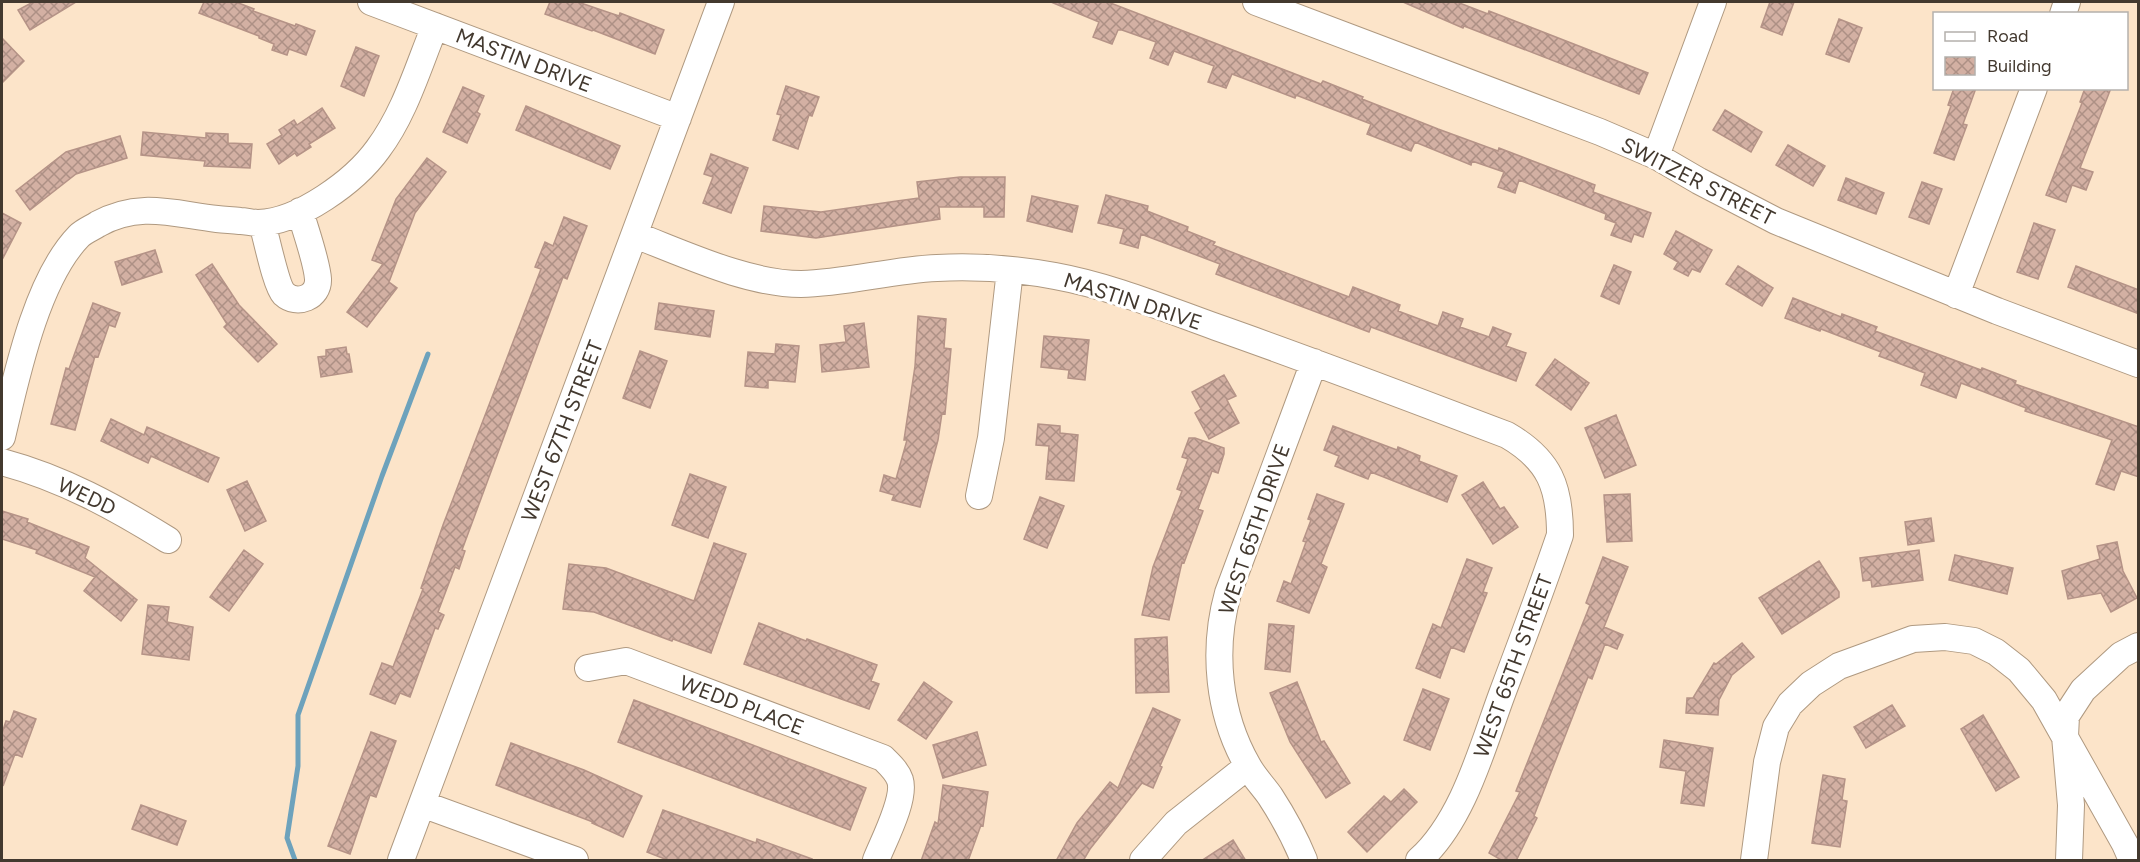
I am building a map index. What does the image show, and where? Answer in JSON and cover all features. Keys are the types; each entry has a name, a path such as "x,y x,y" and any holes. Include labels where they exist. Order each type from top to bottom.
{"street":[{"name":"MASTIN DRIVE","path":"371,2 678,118"},
{"name":"WEST 67TH STREET","path":"400,861 721,2"},
{"name":"SWITZER STREET","path":"1256,2 1600,132 1656,156 1776,221 1956,295 2139,364"},
{"path":"1656,156 1713,2"},
{"path":"2,437 18,371 40,303 58,262 80,234 116,215 135,210 167,211 220,220 262,223 280,221 300,211 360,170 378,150 398,119 435,26"},
{"path":"1956,295 2033,90"},
{"path":"262,223 281,291 291,299 304,299 314,292 318,279 300,211"},
{"name":"MASTIN DRIVE","path":"635,236 747,276 768,281 801,284 937,268 1010,270 1055,276 1101,287 1314,362 1507,435 1521,443 1540,461"},
{"path":"979,496 991,438 1010,270"},
{"name":"WEST 65TH DRIVE","path":"1304,861 1295,840 1269,795 1248,766 1226,714 1222,694 1219,643 1223,609 1314,362"},
{"name":"WEST 65TH STREET","path":"1419,861 1429,852 1448,826 1473,773 1560,535 1560,507 1555,484 1540,461"},
{"name":"WEDD","path":"2,462 95,497 168,540"},
{"path":"1754,861 1767,762 1776,727 1790,704 1811,684 1839,666 1913,639 1945,637 1974,641 1996,652 2019,670 2044,700 2126,844 2132,861"},
{"path":"2069,861 2071,805 2065,736 2066,716 2083,690 2121,655 2139,646"},
{"name":"WEDD PLACE","path":"588,668 626,661 883,758 892,766 900,781 901,795 876,861"},
{"path":"1143,861 1176,823 1248,766"},
{"path":"422,804 575,861"}],"building":[{"path":"33,2 76,2 30,30 18,10"},
{"path":"204,2 236,2 254,9 253,11 315,31 306,55 289,49 287,55 272,50 274,44 259,36 199,13"},
{"path":"550,2 578,2 619,16 620,13 664,30 655,54 545,14"},
{"path":"1051,2 1108,2 1321,84 1323,81 1438,129 1498,151 1499,148 1595,185 1593,192 1651,213 1643,237 1634,234 1631,242 1611,235 1616,223 1605,219 1606,214 1519,180 1515,193 1498,187 1504,172 1472,161 1471,165 1415,142 1411,151 1367,134 1371,124 1296,95 1295,98 1232,74 1226,88 1208,82 1214,66 1174,51 1168,65 1150,58 1156,42 1122,30 1118,30 1112,44 1093,37 1099,22"},
{"path":"1403,2 1457,2 1488,14 1489,11 1648,73 1639,94 1464,26 1463,28"},
{"path":"1770,2 1794,2 1782,35 1761,27"},
{"path":"1839,19 1862,28 1849,62 1826,54"},
{"path":"2,38 24,61 2,83"},
{"path":"356,47 379,56 364,96 341,86"},
{"path":"786,86 819,97 812,116 809,115 798,149 773,140 781,115 777,114"},
{"path":"463,87 484,96 477,112 480,114 467,143 443,132"},
{"path":"1953,90 1975,90 1963,124 1967,125 1954,160 1934,153 1951,106 1948,105"},
{"path":"2084,90 2110,90 2080,168 2093,172 2086,190 2072,185 2066,202 2046,195 2082,103 2080,102"},
{"path":"526,106 620,146 610,169 516,130"},
{"path":"322,108 335,128 309,144 311,147 297,156 295,153 279,164 267,144 282,135 279,130 294,120 297,125"},
{"path":"1725,110 1762,132 1751,152 1713,130"},
{"path":"143,132 206,138 206,133 228,134 228,143 252,144 250,168 204,166 205,161 141,155"},
{"path":"120,136 127,158 76,174 30,210 16,191 66,152"},
{"path":"1788,145 1825,166 1813,186 1776,165"},
{"path":"711,154 748,168 731,213 703,203 713,177 704,174"},
{"path":"427,158 446,172 415,213 389,282 397,288 367,327 347,312 383,264 372,260 396,199"},
{"path":"960,177 1005,177 1004,217 984,217 984,207 939,207 940,219 816,238 761,231 764,206 821,212 919,198 917,182"},
{"path":"1846,178 1884,193 1876,214 1838,200"},
{"path":"1922,182 1942,189 1929,224 1909,217"},
{"path":"1106,195 1148,206 1147,211 1188,227 1187,231 1215,242 1213,245 1349,297 1353,287 1400,305 1398,311 1438,326 1443,312 1463,319 1460,327 1489,337 1493,327 1511,334 1506,346 1526,353 1516,381 1371,327 1369,332 1216,274 1220,264 1141,234 1138,248 1120,243 1124,229 1098,223"},
{"path":"1032,196 1078,206 1072,232 1027,221"},
{"path":"2,213 21,223 2,260"},
{"path":"564,217 587,226 567,279 563,277 462,550 465,551 459,569 455,567 438,612 444,615 438,629 435,628 410,697 400,693 395,704 370,694 382,663 393,667 423,589 421,588 443,525 541,269 535,267 545,242 553,246"},
{"path":"2034,223 2055,230 2038,279 2017,272"},
{"path":"1676,231 1712,250 1700,272 1692,269 1688,276 1674,269 1678,262 1664,254"},
{"path":"155,250 162,272 122,285 115,262"},
{"path":"212,264 239,305 277,344 258,362 224,327 227,324 196,275"},
{"path":"1614,265 1631,272 1619,304 1601,296"},
{"path":"1738,266 1773,288 1762,306 1726,284"},
{"path":"2076,266 2139,290 2139,314 2068,287"},
{"path":"1793,298 1841,317 1842,314 1877,327 1875,331 1981,370 1982,368 2016,381 2015,384 2139,427 2139,477 2121,471 2114,490 2096,484 2112,440 2025,411 2026,408 1961,383 1956,398 1921,385 1925,373 1879,356 1881,352 1785,318"},
{"path":"93,303 120,313 115,327 109,325 98,357 95,356 75,430 51,424 66,368 69,369"},
{"path":"659,303 714,311 710,337 655,329"},
{"path":"918,316 946,319 944,348 951,349 945,414 942,413 938,440 920,507 892,500 894,495 880,491 884,475 896,479 907,440 904,440 915,366"},
{"path":"864,323 869,367 822,372 820,345 846,342 844,326"},
{"path":"1044,336 1089,340 1085,380 1068,378 1069,370 1041,367"},
{"path":"776,344 799,346 795,382 768,380 768,388 745,386 748,352 775,354"},
{"path":"346,347 352,372 321,377 318,357 326,356 326,350"},
{"path":"640,351 667,361 650,408 623,398"},
{"path":"1555,359 1589,383 1571,410 1536,385"},
{"path":"1224,375 1236,396 1227,400 1239,423 1209,439 1195,413 1201,409 1192,392"},
{"path":"1616,415 1636,465 1605,478 1585,428"},
{"path":"111,419 144,435 147,427 219,458 208,482 151,456 148,463 101,441"},
{"path":"1038,424 1060,426 1060,433 1078,435 1074,481 1046,479 1049,446 1036,445"},
{"path":"1333,426 1397,450 1398,447 1420,456 1419,461 1457,476 1447,502 1371,472 1368,479 1335,466 1339,456 1324,450"},
{"path":"1189,438 1224,448 1224,454 1218,473 1212,471 1198,509 1203,511 1184,563 1182,562 1169,620 1142,615 1153,567 1182,491 1177,489 1188,459 1182,457"},
{"path":"690,474 726,487 708,538 672,525"},
{"path":"247,481 266,521 245,531 227,490"},
{"path":"1483,482 1500,509 1504,507 1518,527 1493,544 1462,495"},
{"path":"1317,494 1344,504 1321,564 1327,567 1309,613 1277,601 1284,581 1291,584 1306,542 1303,541 1311,520 1308,519"},
{"path":"1630,494 1632,541 1607,542 1604,495"},
{"path":"1040,497 1064,506 1047,548 1024,539"},
{"path":"2,511 28,519 27,522 89,547 85,558 137,600 121,621 84,591 95,577 36,553 37,550 2,539"},
{"path":"1931,518 1934,541 1908,545 1905,522"},
{"path":"2117,542 2123,571 2137,598 2111,612 2101,593 2068,599 2062,571 2100,559 2097,546"},
{"path":"714,543 746,554 711,653 594,612 563,609 569,564 606,568 694,601"},
{"path":"244,550 263,564 229,611 210,597"},
{"path":"1919,550 1923,580 1872,587 1871,580 1863,581 1860,558"},
{"path":"1955,555 2013,568 2007,594 1949,580"},
{"path":"1603,557 1628,567 1604,627 1623,635 1617,649 1605,644 1592,679 1588,677 1534,816 1537,818 1516,861 1503,861 1489,853 1520,792 1516,791 1590,605 1586,603"},
{"path":"1467,559 1492,568 1483,592 1487,593 1464,652 1451,647 1440,678 1416,668 1433,624 1441,628"},
{"path":"1819,561 1839,592 1839,597 1782,634 1759,598"},
{"path":"148,605 169,607 167,622 193,627 189,660 142,654"},
{"path":"759,623 877,665 871,681 879,684 869,709 744,664"},
{"path":"1269,624 1294,626 1290,672 1265,669"},
{"path":"1167,637 1169,692 1136,693 1135,639"},
{"path":"1742,643 1754,657 1732,675 1719,700 1718,715 1686,713 1687,698 1693,698 1714,663 1716,664"},
{"path":"924,682 952,702 926,739 898,720"},
{"path":"1297,682 1321,742 1324,741 1350,783 1326,798 1290,742 1270,693"},
{"path":"1423,689 1449,699 1430,750 1404,740"},
{"path":"634,700 866,788 850,830 618,742"},
{"path":"1892,705 1905,726 1866,748 1854,727"},
{"path":"1153,708 1180,720 1153,788 1142,783 1083,861 1056,861 1077,823 1110,782 1118,788"},
{"path":"14,711 36,719 22,757 15,754 3,786 2,733 6,721 10,722"},
{"path":"1983,715 2019,777 1996,791 1961,729"},
{"path":"371,732 396,741 376,797 370,795 350,854 328,846"},
{"path":"977,732 986,765 943,778 933,745"},
{"path":"1664,740 1713,748 1704,806 1681,803 1686,771 1660,767"},
{"path":"511,743 584,770 642,796 623,837 593,822 496,785"},
{"path":"1823,775 1845,779 1842,800 1847,801 1840,847 1812,843"},
{"path":"943,785 988,792 983,826 981,825 968,861 921,861 935,822 938,824"},
{"path":"1404,789 1417,802 1367,852 1348,832 1384,796 1391,802"},
{"path":"141,805 186,821 177,845 132,829"},
{"path":"663,810 756,843 757,839 812,859 811,861 670,861 647,852"},
{"path":"1233,840 1246,861 1201,861"}],"waterway":[{"path":"295,860 287,838 298,766 298,715 382,476 428,354"}]}
